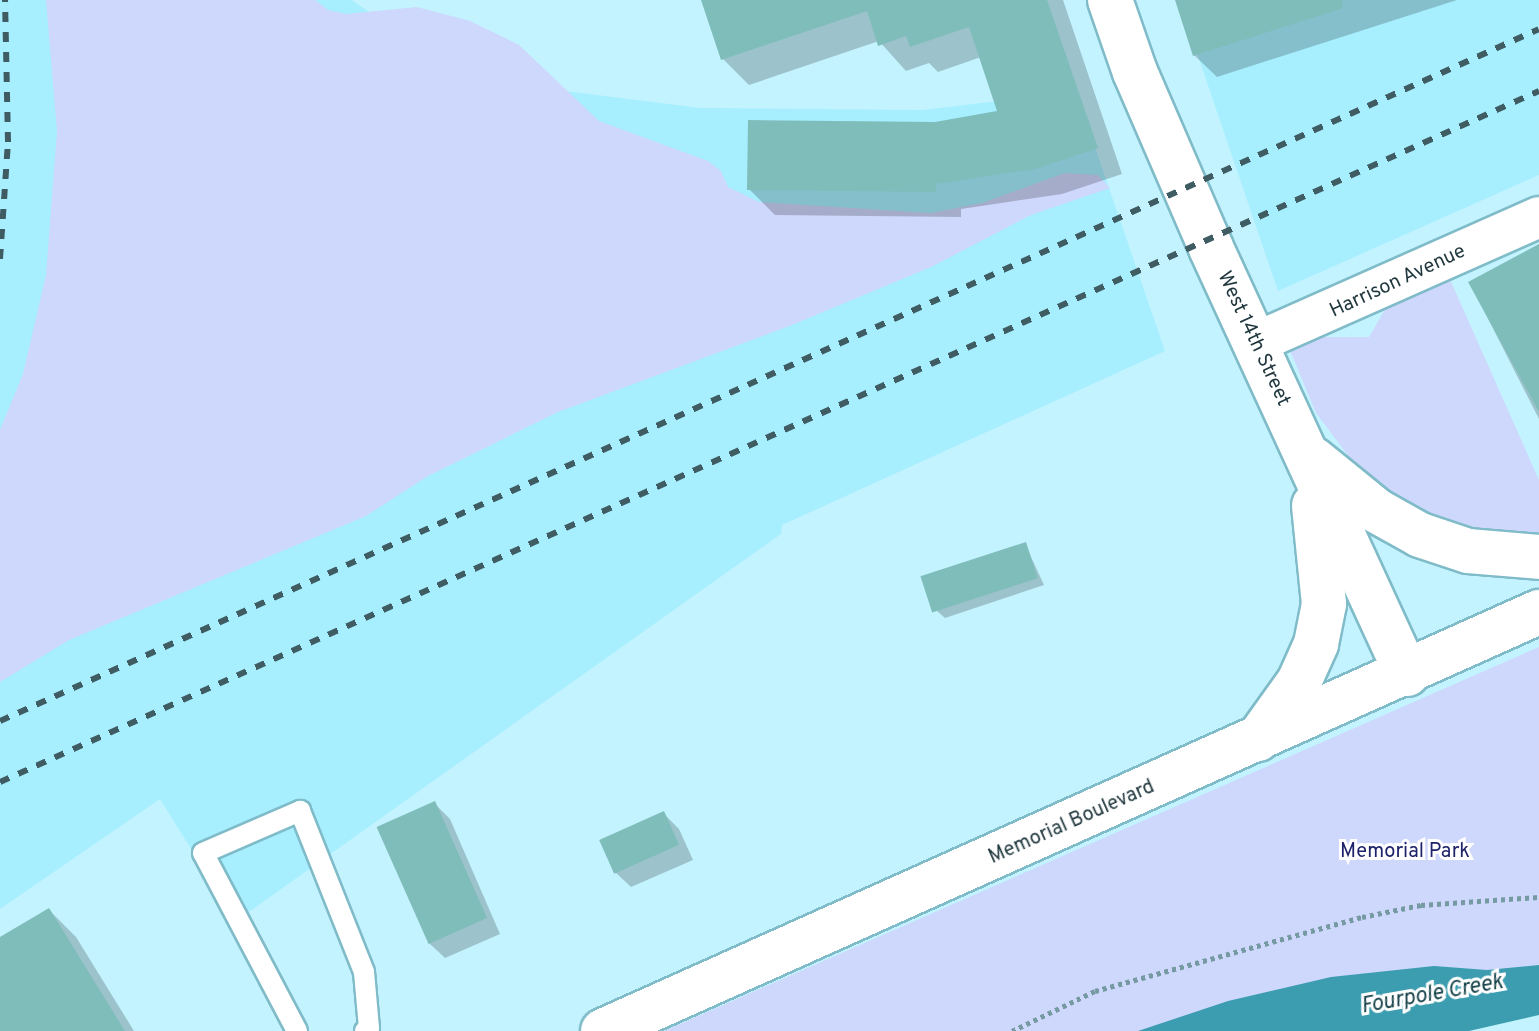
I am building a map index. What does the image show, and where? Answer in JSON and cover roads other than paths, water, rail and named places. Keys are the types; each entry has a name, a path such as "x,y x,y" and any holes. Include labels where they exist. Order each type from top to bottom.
{"street":[{"name":"West 14th Street","path":"1110,0 1135,72 1407,674"},
{"name":"Harrison Avenue","path":"1255,343 1539,217"},
{"path":"1305,453 1377,511 1420,535 1468,551 1539,557"},
{"path":"1258,740 1299,682 1316,644 1324,604 1322,551 1305,453"},
{"name":"Memorial Boulevard","path":"603,1031 1407,674 1539,612"}],"lane":[{"path":"297,1031 203,853 300,811 364,972 369,1028 365,1031"}],"water":[{"name":"Fourpole Creek","path":"1539,965 1539,1015 1469,1031 1138,1031 1228,1001 1331,977 1434,966 1487,970"}],"railway":[{"path":"0,259 8,142 5,0"},
{"path":"0,721 1539,29"},
{"path":"0,782 1539,91"}],"park label":[{"name":"Memorial Park","path":"1405,852"}]}
